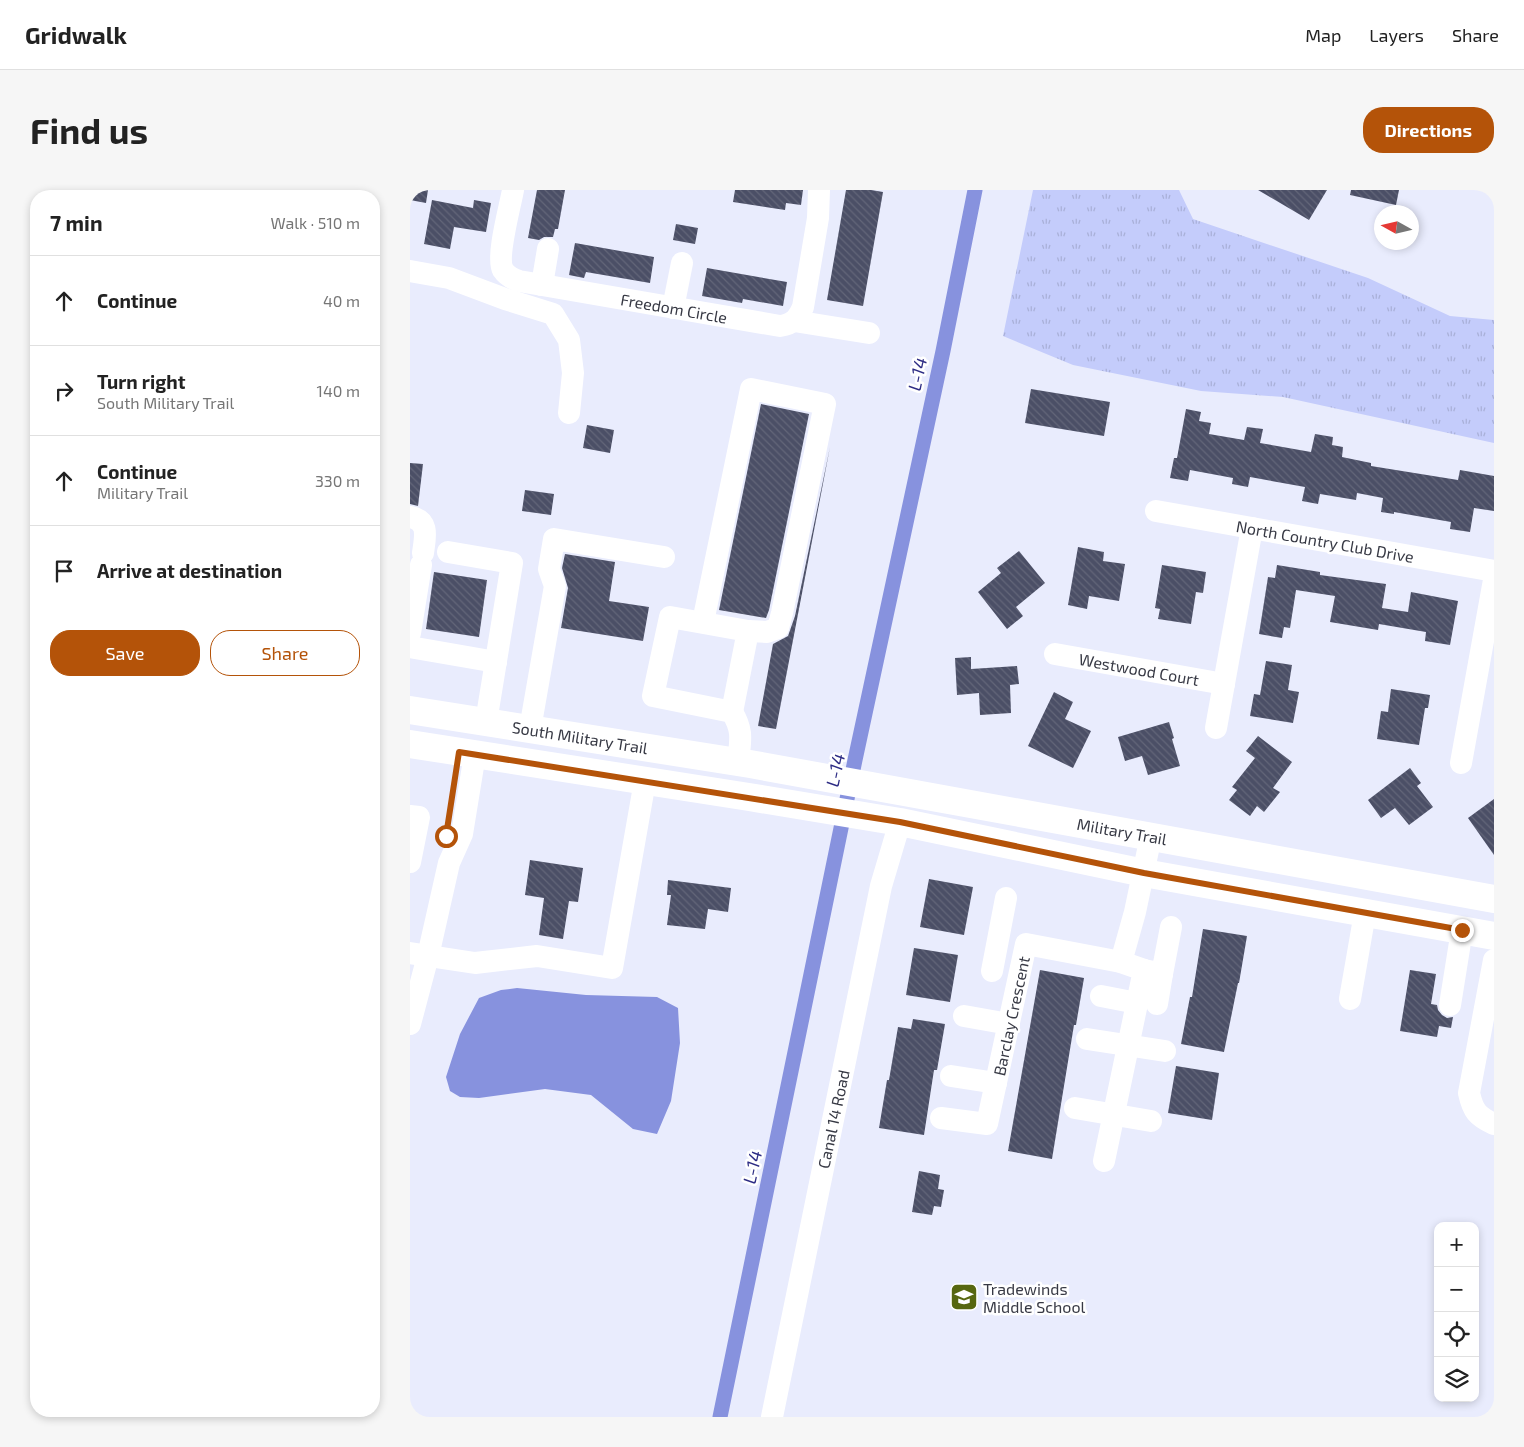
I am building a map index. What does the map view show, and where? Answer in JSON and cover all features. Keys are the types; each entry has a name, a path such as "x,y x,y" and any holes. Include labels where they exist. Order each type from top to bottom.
{"main road":[{"name":"South Military Trail","path":"410,710 744,763"},
{"path":"410,731 427,734 435,732 443,727 450,716"},
{"path":"467,753 523,728"},
{"name":"South Military Trail","path":"410,744 900,822"},
{"name":"Military Trail","path":"744,763 1494,899"},
{"path":"900,822 1144,873 1494,936"}],"street":[{"name":"Freedom Circle","path":"514,190 500,257 503,270 510,277 519,281 780,326 791,324 794,321 869,333"},
{"path":"794,321 799,317 803,307 818,218 819,190"},
{"path":"542,285 548,249"},
{"path":"673,308 682,263"},
{"path":"410,271 450,278 504,299 553,314 569,340 573,373 569,413"},
{"path":"703,622 750,389 825,404 778,628 767,632 748,631 670,617 653,696 732,712"},
{"name":"North Country Club Drive","path":"1156,510 1494,571"},
{"path":"410,517 418,518 424,525 426,532 410,633"},
{"path":"1216,728 1252,528"},
{"path":"523,728 555,586 550,568 554,539 664,557"},
{"path":"448,552 512,563 486,722"},
{"path":"1462,763 1494,580"},
{"path":"744,763 739,724 732,712 748,631"},
{"path":"410,647 496,662"},
{"name":"Westwood Court","path":"1055,654 1224,684"},
{"path":"410,1024 419,954 449,863 462,834 467,753"},
{"path":"419,954 475,963 537,956 612,968 645,781"},
{"path":"410,816 418,817 410,862"},
{"name":"Canal 14 Road","path":"772,1417 881,886 900,822"},
{"path":"1121,962 1144,873 1151,836"},
{"path":"992,971 1006,898"},
{"path":"1350,999 1365,913"},
{"path":"1104,1161 1128,1045 1147,1004 1153,972 1171,927"},
{"path":"1450,1006 1462,930"},
{"path":"998,939 1026,944"},
{"name":"Barclay Crescent","path":"941,1118 987,1124 1026,944 1121,962 1153,972"},
{"path":"1494,960 1468,1093 1472,1107 1481,1118 1494,1124"},
{"path":"1101,996 1147,1004"},
{"path":"964,1016 1009,1024"},
{"path":"1087,1038 1165,1050"},
{"path":"951,1076 996,1082"},
{"path":"1075,1108 1151,1120"}],"green space":[{"path":"1033,190 1179,190 1193,219 1368,278 1450,316 1494,320 1494,443 1283,397 1201,391 1073,365 1003,336"}],"water":[{"path":"517,988 586,995 657,997 678,1008 680,1043 671,1101 657,1134 633,1129 591,1095 545,1089 479,1098 460,1097 450,1091 446,1077 460,1034 479,998 501,990"}],"building":[{"path":"410,190 428,190 426,203 410,200"},
{"path":"537,190 565,190 558,229 555,229 553,237 544,237 539,240 528,238"},
{"path":"735,190 803,190 801,205 786,203 785,210 733,202"},
{"path":"846,190 883,192 863,306 827,300"},
{"path":"1258,190 1327,190 1309,220"},
{"path":"1351,190 1399,190 1396,205 1350,195"},
{"path":"432,200 473,208 474,200 491,203 486,232 454,227 450,249 424,244"},
{"path":"676,224 698,228 695,244 673,240"},
{"path":"575,243 654,257 650,283 586,272 584,278 569,275"},
{"path":"707,268 787,282 783,306 743,299 742,303 702,296"},
{"path":"1031,389 1110,402 1104,436 1025,423"},
{"path":"761,404 809,414 766,618 719,610"},
{"path":"1186,409 1201,412 1199,421 1211,423 1209,434 1244,440 1247,427 1263,429 1260,443 1311,452 1315,434 1333,437 1332,445 1343,447 1342,457 1371,463 1371,466 1458,480 1460,470 1494,476 1494,511 1474,508 1470,532 1450,529 1451,522 1394,512 1394,514 1381,512 1383,498 1357,493 1356,500 1320,494 1318,504 1302,501 1305,487 1250,477 1248,487 1232,484 1233,478 1190,470 1188,481 1170,478 1174,458 1177,458"},
{"path":"587,425 614,430 610,453 583,448"},
{"path":"830,447 776,729 758,726 773,644 788,636 795,616"},
{"path":"410,463 423,464 418,506 410,504"},
{"path":"525,490 554,494 551,515 522,511"},
{"path":"1078,547 1104,552 1103,561 1125,564 1119,601 1089,596 1087,609 1068,605"},
{"path":"1019,551 1045,583 1016,607 1023,616 1007,629 978,592 1001,573 997,568"},
{"path":"565,554 615,562 609,601 649,607 643,641 561,628 568,588 562,568"},
{"path":"1162,565 1206,572 1203,593 1196,592 1191,624 1158,619 1160,609 1155,608"},
{"path":"1277,565 1320,572 1320,575 1386,584 1382,608 1408,612 1411,592 1458,601 1450,645 1425,641 1426,632 1379,624 1378,630 1330,622 1335,596 1296,590 1290,628 1284,627 1282,638 1259,634 1268,577 1275,578"},
{"path":"434,572 487,580 479,637 426,629"},
{"path":"971,657 971,669 1017,666 1019,684 1010,685 1011,713 980,715 979,693 957,695 955,658"},
{"path":"1266,661 1292,665 1288,690 1299,692 1293,723 1250,716 1254,694 1260,695"},
{"path":"1391,689 1430,695 1428,708 1425,708 1419,745 1377,739 1381,711 1388,712"},
{"path":"1054,692 1073,702 1065,719 1091,731 1073,768 1028,746"},
{"path":"1169,722 1180,766 1148,775 1142,756 1125,761 1118,737"},
{"path":"1258,736 1292,762 1273,788 1280,792 1264,812 1257,806 1250,816 1229,800 1237,790 1232,787 1255,758 1246,751"},
{"path":"1410,768 1421,783 1417,786 1433,807 1409,825 1395,808 1381,818 1368,800"},
{"path":"1494,799 1494,855 1468,818"},
{"path":"530,860 583,868 578,902 569,901 563,939 539,935 544,898 525,895"},
{"path":"929,879 973,887 964,935 920,927"},
{"path":"668,880 731,888 728,912 708,909 705,929 667,925 671,895 667,895"},
{"path":"1203,929 1247,936 1224,1052 1181,1044 1190,997 1192,997"},
{"path":"914,948 958,955 950,1002 906,995"},
{"path":"1040,970 1084,978 1076,1025 1074,1025 1052,1159 1008,1151"},
{"path":"1410,970 1436,974 1431,1004 1437,1005 1438,1010 1447,1018 1453,1017 1451,1028 1439,1026 1437,1037 1400,1031"},
{"path":"913,1019 945,1024 937,1070 934,1070 924,1135 879,1128 898,1027 911,1029"},
{"path":"1176,1066 1219,1073 1212,1120 1168,1113"},
{"path":"919,1171 940,1175 938,1189 944,1190 941,1207 934,1206 932,1215 912,1212"}],"waterway":[{"name":"L-14","path":"720,1417 855,760 943,351 975,190"}],"place":[{"name":"Tradewinds Middle School","path":"964,1297"}],"route":[{"path":"446,836 459,752 900,822 1144,873 1462,930"}]}
